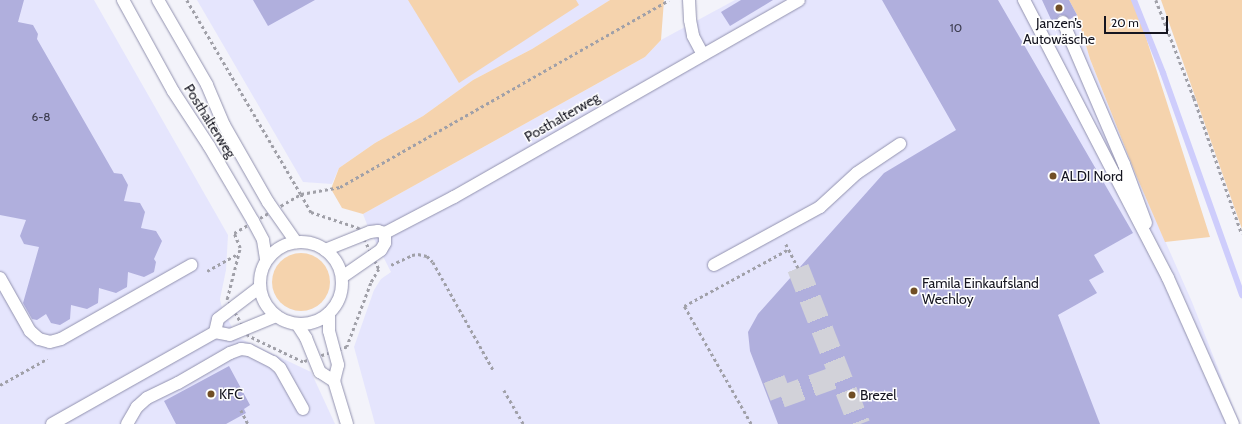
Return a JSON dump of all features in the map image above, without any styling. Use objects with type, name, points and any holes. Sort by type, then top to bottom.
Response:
[{"type":"lane","name":"Posthalterweg","points":[[123,0],[173,91],[209,146],[263,240],[266,260],[261,270],[260,287],[264,303],[276,316],[282,320],[297,324],[306,324],[319,321],[329,313]]},
{"type":"lane","name":"Posthalterweg","points":[[158,0],[207,85],[224,125],[273,210],[296,242]]},
{"type":"lane","points":[[689,0],[690,20],[693,36],[703,55]]},
{"type":"lane","name":"Posthalterweg","points":[[325,250],[373,231],[385,233],[454,196],[799,0]]},
{"type":"lane","points":[[1024,0],[1168,278]]},
{"type":"lane","points":[[1063,22],[1124,164],[1168,278],[1233,424]]},
{"type":"lane","points":[[714,264],[820,207],[857,173],[900,144]]},
{"type":"lane","points":[[342,277],[381,250],[385,243],[385,233]]},
{"type":"lane","points":[[266,260],[275,251],[285,245],[296,242],[309,243],[325,250],[336,262],[342,277],[341,290],[337,302],[329,313],[329,330],[338,365],[334,381],[347,424]]},
{"type":"lane","points":[[0,278],[30,332],[39,339],[50,342],[61,339],[191,265]]},
{"type":"lane","points":[[214,332],[218,318],[260,287]]},
{"type":"lane","points":[[52,424],[214,332],[230,334],[276,316]]},
{"type":"lane","points":[[297,324],[306,338],[320,372],[334,381]]},
{"type":"lane","points":[[127,424],[137,407],[147,398],[178,383],[230,353],[241,349],[250,350],[280,368],[304,410]]},
{"type":"path","points":[[187,0],[311,212],[359,228],[379,269]]},
{"type":"path","points":[[384,268],[379,269],[371,283],[347,347],[303,362],[248,336],[227,299],[240,248],[234,232],[301,194],[340,187],[669,0]]},
{"type":"path","points":[[1156,0],[1194,98],[1242,234]]},
{"type":"path","points":[[752,424],[684,306],[789,249],[798,268]]},
{"type":"path","points":[[388,266],[412,255],[418,254],[427,256],[433,262],[494,371]]},
{"type":"path","points":[[504,390],[524,424]]},
{"type":"path","points":[[240,410],[248,424]]},
{"type":"shaded area","points":[[0,0],[94,0],[228,235],[226,270],[220,299],[222,308],[235,333],[239,338],[311,372],[335,424],[0,424]]},
{"type":"shaded area","points":[[197,0],[610,0],[532,49],[473,80],[423,116],[375,143],[339,168],[332,184],[303,182]]},
{"type":"shaded area","points":[[408,0],[576,0],[579,5],[459,83]]},
{"type":"shaded area","points":[[610,0],[664,0],[661,40],[645,57],[363,214],[342,208],[331,189],[339,168],[375,143],[423,116],[473,80],[532,49]]},
{"type":"shaded area","points":[[735,0],[1069,0],[1077,15],[1090,59],[1136,175],[1192,302],[1240,424],[375,424],[354,347],[374,290],[381,279],[391,272],[363,214],[645,57],[661,40]]},
{"type":"shaded area","points":[[1069,0],[1134,0],[1210,237],[1165,242],[1136,175],[1090,59],[1077,15]]},
{"type":"shaded area","points":[[1161,0],[1242,0],[1242,229]]},
{"type":"shaded area","points":[[301,253],[312,255],[322,261],[328,271],[330,282],[328,293],[322,303],[312,309],[301,311],[290,309],[280,303],[274,293],[272,282],[274,271],[280,261],[290,255]]},
{"type":"building","points":[[0,0],[24,0],[18,22],[33,25],[38,34],[37,39],[114,173],[122,174],[128,185],[124,201],[140,203],[145,212],[141,228],[156,231],[162,241],[154,259],[156,262],[154,272],[144,277],[128,272],[127,287],[116,293],[99,288],[98,303],[87,309],[71,305],[70,319],[60,325],[51,323],[46,314],[37,320],[32,319],[23,303],[39,247],[24,244],[20,236],[26,220],[0,215]]},
{"type":"building","points":[[253,0],[315,0],[268,26]]},
{"type":"building","points":[[741,0],[773,0],[730,26],[721,12]]},
{"type":"building","name":"Famila Einkaufsland Wechloy","points":[[882,0],[998,0],[1133,233],[1094,255],[1104,272],[1089,280],[1097,293],[1058,315],[1100,424],[778,424],[750,351],[748,332],[758,314],[884,173],[956,130]]},
{"type":"building","name":"Janzen’s Autowäsche","points":[[1042,0],[1069,0],[1077,15],[1070,19],[1064,15],[1060,15],[1057,18],[1056,25],[1054,26]]},
{"type":"building","name":"KFC","points":[[229,366],[250,405],[244,409],[246,413],[226,424],[176,424],[164,401]]},
{"type":"waterway","points":[[1134,0],[1163,73],[1242,295]]},
{"type":"tunnel","points":[[798,268],[859,424]]},
{"type":"tunnel","points":[[774,379],[781,397],[839,376]]},
{"type":"place","name":"Janzen’s Autowäsche","points":[[1059,8]]},
{"type":"place","name":"ALDI Nord","points":[[1053,176]]},
{"type":"place","name":"Famila Einkaufsland Wechloy","points":[[914,291]]},
{"type":"place","name":"KFC","points":[[211,394]]},
{"type":"place","name":"Brezel","points":[[852,395]]}]
